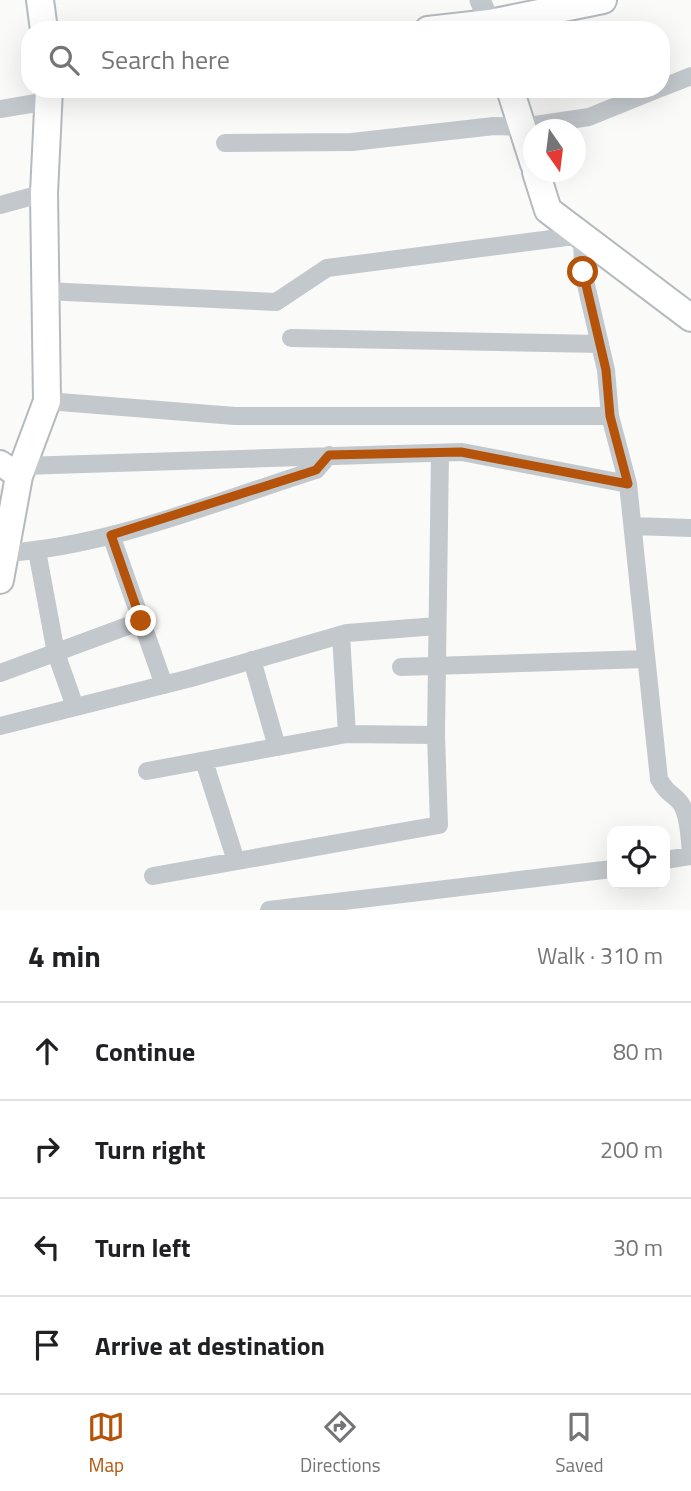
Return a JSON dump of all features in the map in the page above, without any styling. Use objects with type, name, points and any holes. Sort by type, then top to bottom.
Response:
[{"type":"main road","points":[[40,0],[43,21]]},
{"type":"main road","points":[[487,18],[603,0]]},
{"type":"main road","points":[[0,580],[5,553],[5,520],[14,469],[47,401],[44,193],[49,98]]},
{"type":"main road","points":[[513,98],[523,130]]},
{"type":"main road","points":[[539,182],[548,210],[691,318]]},
{"type":"street","points":[[670,85],[691,76]]},
{"type":"street","points":[[0,109],[38,98]]},
{"type":"street","points":[[225,143],[352,142],[495,126],[522,127],[589,117],[636,98]]},
{"type":"street","points":[[0,205],[44,193]]},
{"type":"street","points":[[45,290],[276,302],[327,268],[582,235],[583,272],[600,344],[610,416],[628,484],[659,779],[667,794],[678,800],[684,810],[691,853],[670,859]]},
{"type":"street","points":[[291,338],[600,344]]},
{"type":"street","points":[[47,401],[235,416],[610,416]]},
{"type":"street","points":[[14,469],[461,452],[628,484]]},
{"type":"street","points":[[153,876],[439,825],[436,735],[440,453]]},
{"type":"street","points":[[5,553],[37,551],[111,535],[316,470],[329,455]]},
{"type":"street","points":[[633,526],[691,527]]},
{"type":"street","points":[[111,535],[164,685]]},
{"type":"street","points":[[37,551],[55,653],[75,707]]},
{"type":"street","points":[[0,673],[141,621]]},
{"type":"street","points":[[0,726],[164,685],[341,635],[437,626]]},
{"type":"street","points":[[341,635],[347,734]]},
{"type":"street","points":[[401,667],[645,659]]},
{"type":"street","points":[[252,660],[278,747]]},
{"type":"street","points":[[147,771],[347,734],[436,735]]},
{"type":"street","points":[[204,761],[236,861]]},
{"type":"street","points":[[269,910],[607,870]]},
{"type":"route","points":[[141,621],[111,535],[316,470],[329,455],[461,452],[628,484],[610,416],[606,370],[583,272]]}]
